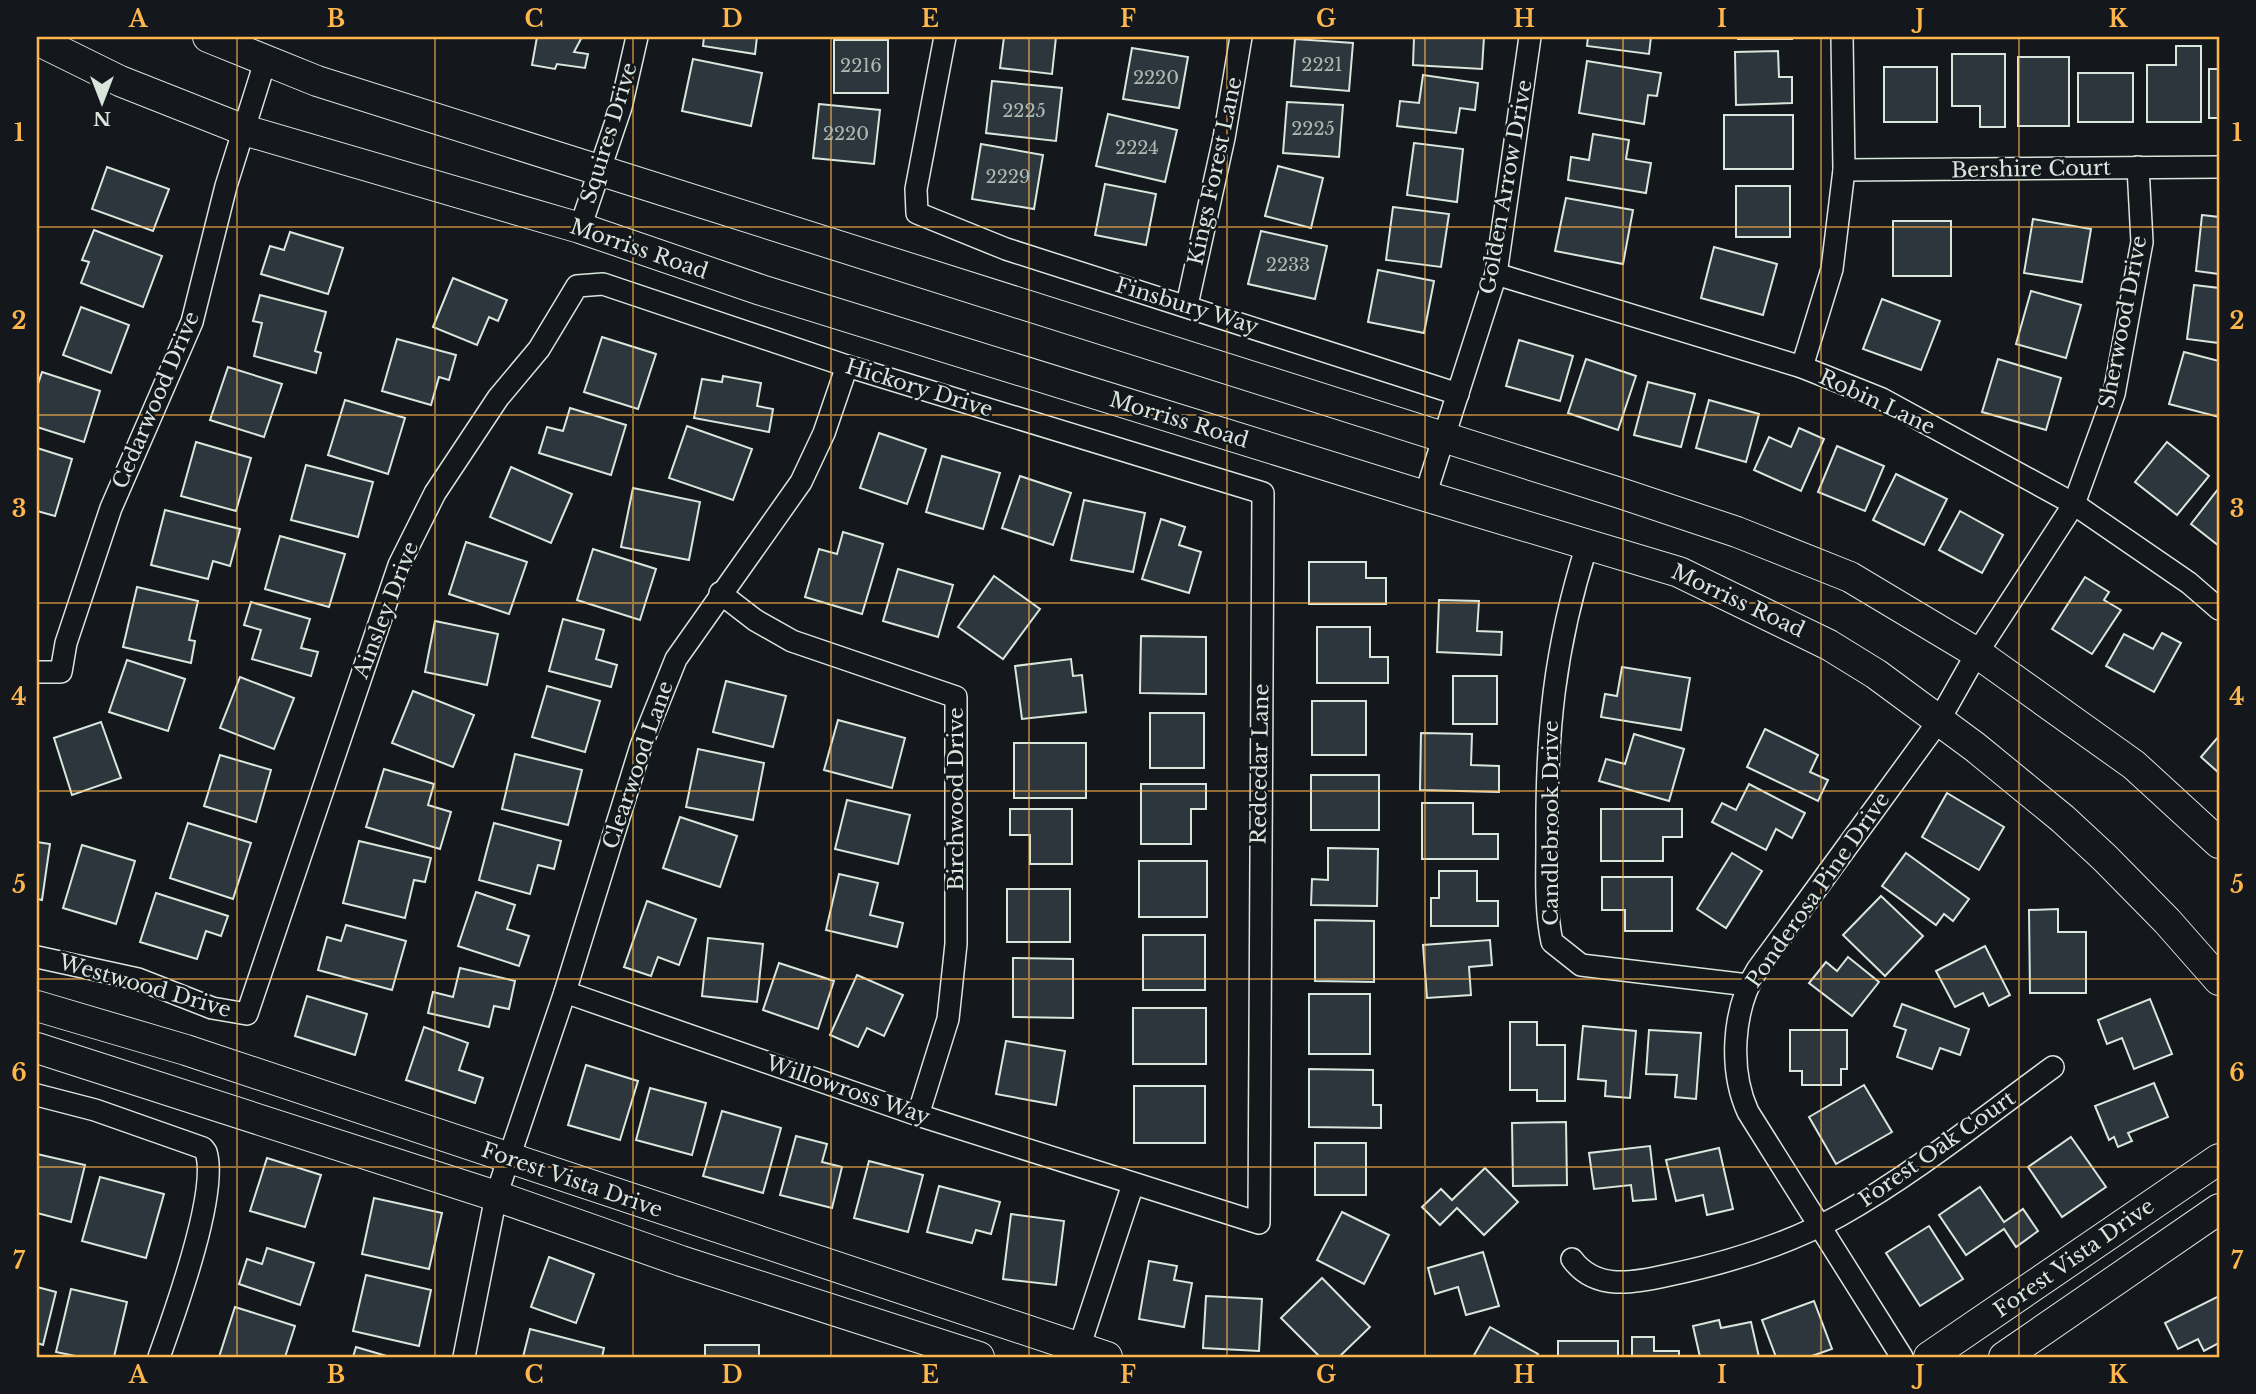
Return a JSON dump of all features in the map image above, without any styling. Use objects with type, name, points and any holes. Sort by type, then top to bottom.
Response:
[{"type":"main road","points":[[208,37],[327,85],[1737,532],[1850,577],[1977,653],[2134,765],[2219,843]]},
{"type":"main road","name":"Morriss Road","points":[[37,40],[120,81],[244,130],[580,228],[761,290],[1679,572],[1771,614],[1829,645],[1876,674],[1975,747],[2063,819],[2167,921],[2219,979]]},
{"type":"main road","name":"Forest Vista Drive","points":[[37,1006],[186,1050],[1077,1353],[1107,1357]]},
{"type":"main road","name":"Forest Vista Drive","points":[[37,1048],[496,1196],[681,1261],[979,1357]]},
{"type":"main road","name":"Forest Vista Drive","points":[[1929,1357],[2219,1159]]},
{"type":"main road","name":"Forest Vista Drive","points":[[2004,1357],[2219,1209]]},
{"type":"street","name":"Squires Drive","points":[[580,228],[621,107],[637,37]]},
{"type":"street","name":"Finsbury Way","points":[[944,37],[916,189],[917,213],[1006,249],[1458,394]]},
{"type":"street","name":"Kings Forest Lane","points":[[1187,305],[1224,138],[1241,37]]},
{"type":"street","name":"Golden Arrow Drive","points":[[1425,496],[1496,274],[1530,37]]},
{"type":"street","points":[[1802,367],[1832,269],[1844,170],[1842,37]]},
{"type":"street","name":"Cedarwood Drive","points":[[37,672],[61,673],[66,643],[111,508],[192,323],[226,186],[265,62]]},
{"type":"street","name":"Sherwood Drive","points":[[1977,653],[2074,504],[2114,394],[2142,242],[2138,167]]},
{"type":"street","name":"Bershire Court","points":[[1844,170],[2219,167]]},
{"type":"street","name":"Robin Lane","points":[[1496,274],[1802,367],[1882,399],[2074,504],[2189,583],[2219,609]]},
{"type":"street","name":"Hickory Drive","points":[[577,286],[603,284],[847,366],[1262,493]]},
{"type":"street","name":"Ainsley Drive","points":[[301,848],[399,565],[435,493],[498,398],[539,349],[577,286]]},
{"type":"street","name":"Clearwood Lane","points":[[464,1357],[496,1196],[565,992],[641,746],[676,659],[720,593],[801,482],[824,433],[847,366]]},
{"type":"street","name":"Redcedar Lane","points":[[1257,1035],[1262,493]]},
{"type":"street","name":"Candlebrook Drive","points":[[1587,545],[1563,625],[1551,700],[1547,813],[1548,924],[1552,942],[1581,965],[1748,985]]},
{"type":"street","name":"Birchwood Drive","points":[[720,593],[755,620],[792,641],[956,697],[956,943],[948,1019],[918,1115]]},
{"type":"street","name":"Ponderosa Pine Drive","points":[[1902,1357],[1761,1135],[1740,1094],[1736,1070],[1737,1036],[1748,985],[1938,722],[1977,653]]},
{"type":"street","name":"Westwood Drive","points":[[37,957],[138,979],[212,1008],[247,1014],[301,848]]},
{"type":"street","name":"Willowross Way","points":[[565,992],[918,1115],[1259,1223],[1257,1035]]},
{"type":"street","name":"Forest Oak Court","points":[[1572,1259],[1581,1272],[1598,1281],[1651,1279],[1730,1260],[1817,1226],[1839,1215],[1939,1150],[2053,1068]]},
{"type":"street","points":[[37,1095],[95,1110],[203,1148],[209,1159],[195,1243],[159,1357]]},
{"type":"street","points":[[1077,1353],[1133,1184]]},
{"type":"building","points":[[537,37],[582,37],[574,52],[588,54],[585,68],[557,64],[555,69],[532,65]]},
{"type":"building","points":[[704,37],[757,37],[755,54],[703,46]]},
{"type":"building","points":[[1004,37],[1056,37],[1052,74],[1000,68]]},
{"type":"building","points":[[1414,37],[1484,37],[1482,69],[1413,65]]},
{"type":"building","points":[[1588,37],[1651,37],[1649,54],[1587,46]]},
{"type":"building","points":[[1792,37],[1792,39],[1738,39]]},
{"type":"building","points":[[1295,39],[1353,43],[1349,91],[1291,86]]},
{"type":"building","points":[[834,40],[888,40],[888,93],[834,93]]},
{"type":"building","points":[[2176,46],[2201,46],[2201,122],[2147,122],[2147,65],[2176,65]]},
{"type":"building","points":[[1132,48],[1188,57],[1179,108],[1123,99]]},
{"type":"building","points":[[1778,51],[1779,77],[1792,77],[1792,103],[1736,105],[1735,52]]},
{"type":"building","points":[[1952,54],[2005,54],[2005,127],[1980,127],[1980,106],[1952,106]]},
{"type":"building","points":[[2018,57],[2069,57],[2069,126],[2018,126]]},
{"type":"building","points":[[693,59],[762,73],[751,126],[682,111]]},
{"type":"building","points":[[1587,61],[1661,73],[1657,96],[1648,95],[1644,124],[1579,113]]},
{"type":"building","points":[[1884,67],[1937,67],[1937,122],[1884,122]]},
{"type":"building","points":[[2209,69],[2219,69],[2219,118],[2209,118]]},
{"type":"building","points":[[2078,73],[2133,73],[2133,122],[2078,122]]},
{"type":"building","points":[[1423,75],[1478,83],[1475,110],[1460,108],[1456,133],[1397,126],[1400,101],[1419,103]]},
{"type":"building","points":[[992,81],[1062,88],[1056,141],[986,133]]},
{"type":"building","points":[[1287,102],[1343,105],[1339,157],[1283,153]]},
{"type":"building","points":[[819,104],[880,110],[874,164],[813,158]]},
{"type":"building","points":[[1108,114],[1177,130],[1165,182],[1096,166]]},
{"type":"building","points":[[1724,115],[1793,115],[1793,169],[1724,169]]},
{"type":"building","points":[[1593,134],[1629,140],[1626,159],[1651,163],[1646,193],[1568,180],[1571,157],[1589,160]]},
{"type":"building","points":[[1414,143],[1463,149],[1457,202],[1407,195]]},
{"type":"building","points":[[981,144],[1043,155],[1034,209],[972,199]]},
{"type":"building","points":[[1278,166],[1323,178],[1311,228],[1265,216]]},
{"type":"building","points":[[107,167],[169,189],[153,231],[92,209]]},
{"type":"building","points":[[1105,184],[1156,194],[1146,245],[1095,235]]},
{"type":"building","points":[[1736,186],[1790,186],[1790,237],[1736,237]]},
{"type":"building","points":[[1566,198],[1633,210],[1623,264],[1555,251]]},
{"type":"building","points":[[1393,207],[1449,214],[1441,267],[1386,260]]},
{"type":"building","points":[[2202,215],[2219,217],[2219,274],[2196,271]]},
{"type":"building","points":[[2033,219],[2091,229],[2082,282],[2024,273]]},
{"type":"building","points":[[1893,221],[1951,221],[1951,276],[1893,276]]},
{"type":"building","points":[[94,230],[162,256],[143,307],[81,283],[89,262],[82,260]]},
{"type":"building","points":[[1261,231],[1327,246],[1315,299],[1248,284]]},
{"type":"building","points":[[290,232],[343,248],[328,294],[261,274],[270,246],[284,250]]},
{"type":"building","points":[[1714,247],[1777,264],[1763,315],[1701,298]]},
{"type":"building","points":[[1378,270],[1434,281],[1424,333],[1368,322]]},
{"type":"building","points":[[453,278],[507,300],[498,321],[489,317],[477,345],[433,327]]},
{"type":"building","points":[[2194,285],[2219,288],[2219,343],[2187,339]]},
{"type":"building","points":[[2031,291],[2081,305],[2066,358],[2016,344]]},
{"type":"building","points":[[260,295],[326,312],[315,351],[321,353],[316,373],[254,356],[262,323],[253,321]]},
{"type":"building","points":[[1882,299],[1940,321],[1921,370],[1863,349]]},
{"type":"building","points":[[81,307],[129,325],[111,373],[63,355]]},
{"type":"building","points":[[602,337],[656,354],[638,409],[584,392]]},
{"type":"building","points":[[397,339],[456,355],[449,380],[439,377],[431,405],[382,391]]},
{"type":"building","points":[[1519,340],[1573,356],[1560,401],[1506,386]]},
{"type":"building","points":[[2184,352],[2219,361],[2219,417],[2169,404]]},
{"type":"building","points":[[1586,359],[1636,376],[1618,430],[1568,413]]},
{"type":"building","points":[[1998,359],[2061,378],[2046,430],[1982,412]]},
{"type":"building","points":[[228,367],[282,384],[264,437],[210,420]]},
{"type":"building","points":[[42,372],[100,391],[84,442],[37,427],[37,387]]},
{"type":"building","points":[[723,376],[761,383],[757,406],[773,409],[769,432],[694,418],[702,379],[722,382]]},
{"type":"building","points":[[1648,382],[1695,394],[1681,447],[1634,435]]},
{"type":"building","points":[[345,400],[405,418],[388,474],[328,455]]},
{"type":"building","points":[[1709,400],[1759,414],[1746,462],[1696,448]]},
{"type":"building","points":[[570,408],[626,425],[611,475],[539,453],[547,427],[563,431]]},
{"type":"building","points":[[687,426],[752,449],[733,500],[669,478]]},
{"type":"building","points":[[1799,428],[1824,439],[1801,491],[1754,470],[1769,437],[1791,447]]},
{"type":"building","points":[[879,433],[926,449],[907,504],[860,488]]},
{"type":"building","points":[[196,442],[251,458],[236,511],[181,496]]},
{"type":"building","points":[[2167,442],[2209,476],[2177,515],[2135,482]]},
{"type":"building","points":[[1837,446],[1884,466],[1865,511],[1818,492]]},
{"type":"building","points":[[37,448],[72,459],[55,516],[37,511]]},
{"type":"building","points":[[942,456],[1000,473],[983,529],[926,512]]},
{"type":"building","points":[[306,465],[373,482],[358,537],[291,520]]},
{"type":"building","points":[[511,467],[572,494],[551,543],[490,517]]},
{"type":"building","points":[[1896,474],[1947,499],[1924,545],[1873,520]]},
{"type":"building","points":[[1020,476],[1071,493],[1053,545],[1002,528]]},
{"type":"building","points":[[633,488],[700,502],[689,560],[621,547]]},
{"type":"building","points":[[2219,488],[2219,546],[2191,524]]},
{"type":"building","points":[[1084,500],[1145,513],[1133,572],[1071,560]]},
{"type":"building","points":[[165,510],[240,529],[230,566],[213,561],[208,579],[151,565]]},
{"type":"building","points":[[1960,511],[2003,535],[1982,573],[1939,550]]},
{"type":"building","points":[[1161,519],[1185,527],[1179,545],[1201,552],[1189,593],[1142,579]]},
{"type":"building","points":[[843,532],[883,544],[862,614],[805,597],[819,549],[837,554]]},
{"type":"building","points":[[280,536],[345,554],[329,607],[265,589]]},
{"type":"building","points":[[466,542],[527,562],[509,614],[449,594]]},
{"type":"building","points":[[593,549],[656,569],[640,620],[577,600]]},
{"type":"building","points":[[1309,562],[1366,562],[1366,578],[1386,578],[1386,604],[1309,604]]},
{"type":"building","points":[[898,569],[953,585],[938,637],[883,621]]},
{"type":"building","points":[[994,576],[1040,609],[1003,659],[958,627]]},
{"type":"building","points":[[2085,577],[2109,592],[2104,600],[2121,610],[2092,654],[2052,629]]},
{"type":"building","points":[[137,587],[198,601],[189,640],[195,641],[191,663],[123,647]]},
{"type":"building","points":[[1439,600],[1479,601],[1477,631],[1502,632],[1501,655],[1437,652]]},
{"type":"building","points":[[251,602],[310,619],[301,648],[318,652],[311,676],[252,659],[261,630],[244,625]]},
{"type":"building","points":[[563,619],[604,630],[596,659],[617,665],[611,687],[549,671]]},
{"type":"building","points":[[435,621],[498,634],[487,685],[425,672]]},
{"type":"building","points":[[1317,627],[1370,627],[1370,657],[1388,657],[1388,683],[1317,683]]},
{"type":"building","points":[[2162,633],[2181,643],[2154,692],[2106,666],[2124,634],[2153,649]]},
{"type":"building","points":[[1141,636],[1206,637],[1206,694],[1140,693]]},
{"type":"building","points":[[1071,659],[1073,676],[1082,675],[1086,712],[1022,719],[1015,666]]},
{"type":"building","points":[[127,660],[185,679],[168,731],[109,712]]},
{"type":"building","points":[[1622,667],[1690,678],[1681,730],[1601,717],[1605,694],[1617,696]]},
{"type":"building","points":[[1453,676],[1497,676],[1497,724],[1453,724]]},
{"type":"building","points":[[240,677],[294,698],[274,749],[220,728]]},
{"type":"building","points":[[726,681],[786,696],[773,747],[713,732]]},
{"type":"building","points":[[547,686],[600,701],[585,752],[532,737]]},
{"type":"building","points":[[413,691],[474,715],[453,767],[392,743]]},
{"type":"building","points":[[1312,701],[1366,701],[1366,755],[1312,755]]},
{"type":"building","points":[[1150,713],[1204,713],[1204,768],[1150,768]]},
{"type":"building","points":[[838,720],[905,738],[892,788],[824,770]]},
{"type":"building","points":[[101,722],[121,778],[72,795],[54,738]]},
{"type":"building","points":[[1765,729],[1818,755],[1810,772],[1828,780],[1818,801],[1747,767]]},
{"type":"building","points":[[1421,733],[1472,734],[1471,765],[1499,766],[1499,792],[1420,790]]},
{"type":"building","points":[[1634,734],[1684,749],[1669,801],[1599,781],[1606,759],[1625,764]]},
{"type":"building","points":[[2219,736],[2219,773],[2201,757]]},
{"type":"building","points":[[1014,743],[1086,743],[1086,798],[1014,798]]},
{"type":"building","points":[[698,749],[764,763],[753,820],[686,807]]},
{"type":"building","points":[[515,754],[582,770],[568,825],[502,809]]},
{"type":"building","points":[[220,755],[271,770],[256,822],[204,806]]},
{"type":"building","points":[[384,769],[434,784],[428,805],[451,812],[440,849],[366,827]]},
{"type":"building","points":[[1311,775],[1379,775],[1379,830],[1311,830]]},
{"type":"building","points":[[1141,784],[1206,784],[1206,809],[1191,809],[1191,844],[1141,844]]},
{"type":"building","points":[[1749,784],[1805,813],[1792,838],[1776,829],[1766,850],[1712,822],[1722,803],[1736,810]]},
{"type":"building","points":[[1947,793],[2004,827],[1979,870],[1922,837]]},
{"type":"building","points":[[847,800],[910,815],[898,864],[835,849]]},
{"type":"building","points":[[1422,803],[1473,803],[1473,834],[1498,834],[1498,859],[1422,859]]},
{"type":"building","points":[[1010,809],[1072,809],[1072,864],[1030,864],[1030,835],[1010,835]]},
{"type":"building","points":[[1601,809],[1682,809],[1682,837],[1663,837],[1663,861],[1601,861]]},
{"type":"building","points":[[680,817],[737,836],[720,887],[663,868]]},
{"type":"building","points":[[188,823],[251,843],[233,899],[170,878]]},
{"type":"building","points":[[494,823],[561,841],[554,869],[538,865],[530,894],[479,880]]},
{"type":"building","points":[[359,841],[431,858],[425,882],[414,880],[405,918],[343,903]]},
{"type":"building","points":[[37,842],[50,844],[42,900],[37,899]]},
{"type":"building","points":[[82,845],[135,861],[116,924],[63,908]]},
{"type":"building","points":[[1328,848],[1378,849],[1377,906],[1311,905],[1312,879],[1328,880]]},
{"type":"building","points":[[1732,853],[1762,871],[1726,928],[1697,909]]},
{"type":"building","points":[[1906,853],[1969,899],[1953,921],[1944,914],[1936,925],[1882,886]]},
{"type":"building","points":[[1139,861],[1207,861],[1207,917],[1139,917]]},
{"type":"building","points":[[1439,871],[1477,871],[1477,901],[1498,901],[1498,926],[1431,926],[1431,898],[1439,898]]},
{"type":"building","points":[[839,874],[878,883],[870,915],[903,923],[897,947],[826,930]]},
{"type":"building","points":[[1602,877],[1672,877],[1672,931],[1625,931],[1625,910],[1602,910]]},
{"type":"building","points":[[1007,889],[1070,889],[1070,942],[1007,942]]},
{"type":"building","points":[[476,892],[515,905],[507,929],[529,936],[519,966],[458,946]]},
{"type":"building","points":[[156,893],[228,916],[221,936],[206,931],[197,959],[140,942]]},
{"type":"building","points":[[1881,896],[1923,936],[1885,976],[1843,935]]},
{"type":"building","points":[[647,901],[696,919],[679,965],[658,957],[651,976],[624,967]]},
{"type":"building","points":[[2058,909],[2058,932],[2086,932],[2086,993],[2030,993],[2029,910]]},
{"type":"building","points":[[1315,920],[1374,921],[1374,982],[1315,981]]},
{"type":"building","points":[[346,925],[406,941],[392,990],[318,970],[327,937],[341,941]]},
{"type":"building","points":[[1143,935],[1205,935],[1205,990],[1143,990]]},
{"type":"building","points":[[708,938],[763,944],[757,1002],[702,996]]},
{"type":"building","points":[[1490,940],[1492,965],[1469,967],[1471,995],[1427,998],[1423,945]]},
{"type":"building","points":[[1985,946],[2010,995],[1989,1006],[1983,993],[1955,1007],[1936,971]]},
{"type":"building","points":[[1848,957],[1879,982],[1852,1016],[1809,983],[1826,962],[1837,971]]},
{"type":"building","points":[[1013,958],[1073,959],[1073,1018],[1013,1017]]},
{"type":"building","points":[[779,963],[834,981],[818,1029],[763,1010]]},
{"type":"building","points":[[460,968],[515,981],[509,1009],[494,1006],[489,1027],[428,1013],[433,992],[453,997]]},
{"type":"building","points":[[857,975],[903,995],[884,1036],[867,1028],[858,1047],[830,1035]]},
{"type":"building","points":[[1309,994],[1370,994],[1370,1054],[1309,1054]]},
{"type":"building","points":[[307,996],[367,1014],[355,1055],[295,1036]]},
{"type":"building","points":[[2150,999],[2172,1054],[2134,1069],[2122,1038],[2107,1044],[2098,1020]]},
{"type":"building","points":[[1902,1004],[1969,1029],[1960,1055],[1940,1048],[1932,1069],[1897,1057],[1906,1030],[1894,1026]]},
{"type":"building","points":[[1133,1008],[1206,1008],[1206,1064],[1133,1064]]},
{"type":"building","points":[[1510,1022],[1537,1022],[1537,1045],[1565,1045],[1565,1101],[1537,1101],[1537,1090],[1510,1090]]},
{"type":"building","points":[[1583,1026],[1636,1031],[1630,1098],[1605,1096],[1606,1081],[1578,1079]]},
{"type":"building","points":[[424,1027],[468,1043],[459,1070],[483,1078],[475,1103],[406,1080]]},
{"type":"building","points":[[1649,1030],[1701,1033],[1696,1099],[1675,1097],[1677,1075],[1646,1074]]},
{"type":"building","points":[[1790,1030],[1847,1030],[1847,1069],[1841,1069],[1841,1085],[1802,1085],[1802,1071],[1790,1071]]},
{"type":"building","points":[[1006,1041],[1065,1051],[1056,1105],[996,1094]]},
{"type":"building","points":[[586,1065],[638,1081],[620,1140],[568,1125]]},
{"type":"building","points":[[1309,1069],[1373,1070],[1373,1105],[1381,1105],[1381,1128],[1309,1127]]},
{"type":"building","points":[[2154,1083],[2168,1117],[2128,1133],[2132,1141],[2118,1147],[2114,1137],[2109,1140],[2095,1106]]},
{"type":"building","points":[[1864,1085],[1892,1132],[1836,1164],[1809,1117]]},
{"type":"building","points":[[1134,1086],[1205,1086],[1205,1143],[1134,1143]]},
{"type":"building","points":[[650,1088],[706,1103],[692,1155],[636,1140]]},
{"type":"building","points":[[722,1111],[781,1128],[763,1193],[703,1176]]},
{"type":"building","points":[[1566,1122],[1567,1185],[1513,1186],[1512,1123]]},
{"type":"building","points":[[796,1136],[827,1144],[822,1162],[842,1167],[832,1208],[780,1195]]},
{"type":"building","points":[[2071,1137],[2106,1187],[2062,1217],[2028,1167]]},
{"type":"building","points":[[1315,1143],[1366,1143],[1366,1195],[1315,1195]]},
{"type":"building","points":[[1650,1146],[1656,1199],[1633,1201],[1631,1185],[1594,1189],[1589,1153]]},
{"type":"building","points":[[1719,1148],[1733,1209],[1707,1215],[1703,1195],[1676,1201],[1666,1160]]},
{"type":"building","points":[[37,1154],[85,1165],[71,1222],[37,1213]]},
{"type":"building","points":[[267,1158],[321,1175],[305,1227],[250,1211]]},
{"type":"building","points":[[869,1161],[923,1175],[908,1232],[854,1218]]},
{"type":"building","points":[[1485,1168],[1518,1202],[1484,1235],[1457,1208],[1440,1225],[1422,1207],[1441,1189],[1452,1200]]},
{"type":"building","points":[[100,1177],[164,1194],[146,1258],[82,1241]]},
{"type":"building","points":[[939,1186],[1000,1202],[991,1234],[976,1230],[972,1243],[927,1232]]},
{"type":"building","points":[[1980,1187],[2004,1222],[2023,1209],[2038,1231],[2016,1247],[2004,1229],[1966,1255],[1939,1215]]},
{"type":"building","points":[[374,1198],[442,1213],[429,1269],[362,1254]]},
{"type":"building","points":[[1342,1212],[1389,1235],[1364,1284],[1317,1260]]},
{"type":"building","points":[[1011,1214],[1064,1221],[1056,1285],[1003,1279]]},
{"type":"building","points":[[1929,1226],[1963,1279],[1920,1306],[1886,1253]]},
{"type":"building","points":[[267,1248],[314,1263],[300,1305],[239,1284],[247,1259],[262,1264]]},
{"type":"building","points":[[1483,1252],[1499,1306],[1466,1315],[1458,1287],[1435,1294],[1428,1268]]},
{"type":"building","points":[[549,1257],[594,1274],[576,1323],[531,1307]]},
{"type":"building","points":[[1149,1261],[1177,1266],[1174,1280],[1192,1283],[1184,1327],[1139,1319]]},
{"type":"building","points":[[366,1275],[431,1290],[419,1346],[353,1331]]},
{"type":"building","points":[[1322,1278],[1370,1327],[1339,1357],[1320,1357],[1281,1318]]},
{"type":"building","points":[[37,1287],[56,1292],[43,1345],[37,1343]]},
{"type":"building","points":[[71,1289],[127,1302],[114,1357],[80,1357],[56,1352]]},
{"type":"building","points":[[1206,1296],[1262,1299],[1259,1351],[1203,1348]]},
{"type":"building","points":[[2219,1296],[2219,1343],[2204,1351],[2198,1339],[2178,1349],[2165,1323]]},
{"type":"building","points":[[1814,1301],[1832,1349],[1809,1357],[1776,1357],[1762,1320]]},
{"type":"building","points":[[235,1307],[295,1326],[285,1357],[219,1357]]},
{"type":"building","points":[[1719,1320],[1721,1328],[1751,1322],[1759,1357],[1700,1357],[1693,1326]]},
{"type":"building","points":[[1490,1327],[1538,1354],[1536,1357],[1473,1357]]},
{"type":"building","points":[[530,1329],[604,1348],[602,1357],[523,1357]]},
{"type":"building","points":[[1632,1337],[1654,1337],[1654,1351],[1679,1351],[1679,1357],[1632,1357]]},
{"type":"building","points":[[1558,1341],[1618,1341],[1618,1357],[1558,1357]]},
{"type":"building","points":[[705,1345],[759,1345],[759,1357],[705,1357]]},
{"type":"building","points":[[356,1347],[390,1357],[353,1357]]}]
